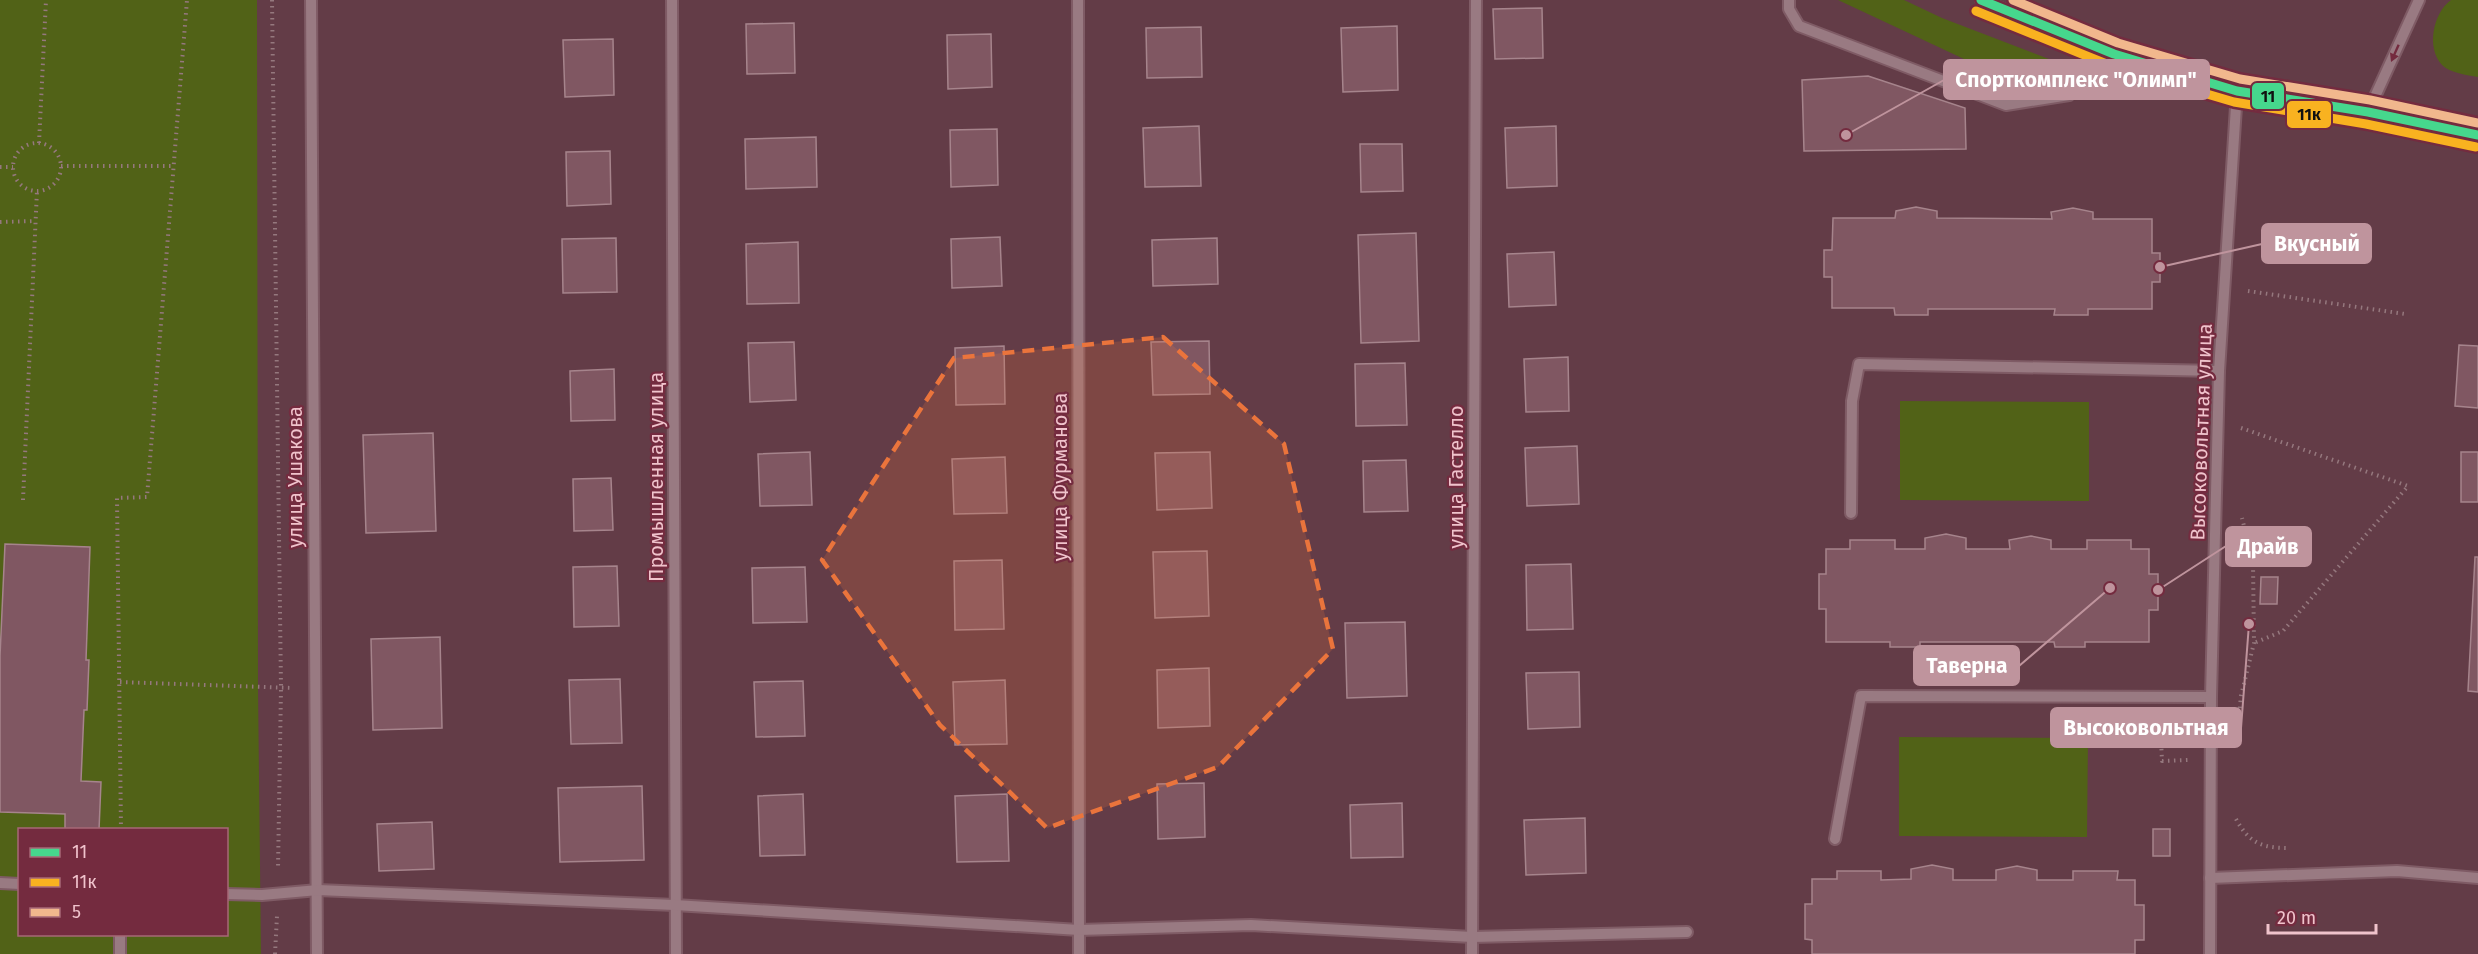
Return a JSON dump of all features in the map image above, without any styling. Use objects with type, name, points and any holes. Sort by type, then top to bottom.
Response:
[{"type":"street","name":"улица Ушакова","points":[[311,0],[317,954]]},
{"type":"street","name":"Промышленная улица","points":[[672,0],[676,954]]},
{"type":"street","name":"улица Фурманова","points":[[1078,0],[1079,954]]},
{"type":"street","name":"улица Гастелло","points":[[1472,954],[1476,0]]},
{"type":"street","points":[[1789,0],[1789,9],[1799,26],[2006,105],[2069,95],[2114,54]]},
{"type":"street","points":[[1981,0],[2114,54],[2238,91],[2368,112],[2478,135]]},
{"type":"street","points":[[2368,112],[2419,0]]},
{"type":"street","name":"Высоковольтная улица","points":[[2210,954],[2211,697],[2219,371],[2238,91]]},
{"type":"street","points":[[1851,513],[1852,401],[1859,364],[2219,371]]},
{"type":"street","points":[[1835,839],[1861,696],[2211,697]]},
{"type":"street","points":[[2210,878],[2397,871],[2478,878]]},
{"type":"street","points":[[0,883],[18,884]]},
{"type":"street","points":[[228,894],[262,895],[318,890],[675,905],[1079,930],[1251,925],[1472,937],[1687,932]]},
{"type":"street","points":[[120,936],[120,954]]},
{"type":"path","points":[[39,143],[46,0]]},
{"type":"path","points":[[120,828],[117,498],[147,497],[187,0]]},
{"type":"path","points":[[272,0],[281,688],[275,954]]},
{"type":"path","points":[[39,143],[54,149],[61,166],[60,176],[55,183],[46,189],[37,190],[28,189],[20,184],[13,167],[20,150],[28,145],[39,143]]},
{"type":"path","points":[[61,166],[174,166]]},
{"type":"path","points":[[0,167],[13,167]]},
{"type":"path","points":[[23,500],[37,190]]},
{"type":"path","points":[[0,222],[36,221]]},
{"type":"path","points":[[2246,302],[2246,291],[2405,314]]},
{"type":"path","points":[[2237,433],[2238,426],[2408,486],[2283,630],[2254,643]]},
{"type":"path","points":[[2237,727],[2241,696],[2254,643],[2253,562],[2241,507]]},
{"type":"path","points":[[120,682],[315,689]]},
{"type":"path","points":[[2159,697],[2162,761],[2211,759]]},
{"type":"path","points":[[2235,818],[2244,834],[2268,848],[2292,848]]},
{"type":"highlighted area","points":[[1163,337],[1284,444],[1333,649],[1218,767],[1047,828],[940,725],[822,560],[954,358]]},
{"type":"green space","points":[[0,0],[257,0],[258,687],[261,954],[0,954]]},
{"type":"green space","points":[[1838,0],[1904,0],[1942,18],[2054,61],[2054,78],[2026,88]]},
{"type":"green space","points":[[2451,0],[2478,0],[2478,77],[2449,70],[2442,65],[2434,50],[2436,22]]},
{"type":"green space","points":[[1900,401],[2089,402],[2089,501],[1900,500]]},
{"type":"green space","points":[[1899,737],[2088,738],[2087,837],[1899,836]]},
{"type":"building","points":[[1542,8],[1543,58],[1495,59],[1493,9]]},
{"type":"building","points":[[794,23],[795,73],[747,74],[746,24]]},
{"type":"building","points":[[1397,26],[1398,90],[1343,92],[1341,28]]},
{"type":"building","points":[[1201,27],[1202,77],[1147,78],[1146,28]]},
{"type":"building","points":[[991,34],[992,87],[948,89],[947,35]]},
{"type":"building","points":[[613,39],[614,95],[565,97],[563,40]]},
{"type":"building","points":[[1868,76],[1965,108],[1966,149],[1804,151],[1802,80]]},
{"type":"building","points":[[1199,126],[1201,186],[1145,187],[1143,128]]},
{"type":"building","points":[[1556,126],[1557,186],[1507,188],[1505,128]]},
{"type":"building","points":[[997,129],[998,185],[951,187],[950,130]]},
{"type":"building","points":[[816,137],[817,187],[746,189],[745,139]]},
{"type":"building","points":[[1360,144],[1402,144],[1403,191],[1361,192]]},
{"type":"building","points":[[610,151],[611,204],[567,206],[566,152]]},
{"type":"building","points":[[1916,207],[1937,211],[1937,218],[2052,219],[2051,212],[2073,208],[2093,212],[2093,219],[2152,219],[2152,253],[2160,253],[2160,282],[2152,282],[2152,309],[2088,309],[2088,315],[2054,315],[2055,309],[1928,309],[1928,315],[1895,315],[1894,308],[1832,308],[1832,277],[1824,277],[1824,250],[1832,250],[1833,218],[1895,218],[1896,211]]},
{"type":"building","points":[[1416,233],[1419,341],[1361,343],[1358,235]]},
{"type":"building","points":[[1000,237],[1002,286],[952,288],[951,239]]},
{"type":"building","points":[[616,238],[617,292],[563,293],[562,239]]},
{"type":"building","points":[[1217,238],[1218,284],[1153,286],[1152,240]]},
{"type":"building","points":[[798,242],[799,303],[747,304],[746,244]]},
{"type":"building","points":[[1554,252],[1556,305],[1509,307],[1507,254]]},
{"type":"building","points":[[1209,341],[1210,394],[1153,395],[1151,342]]},
{"type":"building","points":[[794,342],[796,400],[750,402],[748,343]]},
{"type":"building","points":[[2459,345],[2478,346],[2478,408],[2455,406]]},
{"type":"building","points":[[1004,346],[1005,404],[956,405],[955,348]]},
{"type":"building","points":[[1568,357],[1569,411],[1526,412],[1524,359]]},
{"type":"building","points":[[1405,363],[1407,425],[1356,426],[1355,364]]},
{"type":"building","points":[[614,369],[615,420],[571,421],[570,371]]},
{"type":"building","points":[[433,433],[436,531],[366,533],[363,435]]},
{"type":"building","points":[[1577,446],[1579,504],[1527,506],[1525,448]]},
{"type":"building","points":[[810,452],[812,505],[760,506],[758,454]]},
{"type":"building","points":[[1210,452],[1212,508],[1157,510],[1155,453]]},
{"type":"building","points":[[2461,452],[2478,452],[2478,502],[2461,502]]},
{"type":"building","points":[[1005,457],[1007,513],[954,514],[952,459]]},
{"type":"building","points":[[1406,460],[1408,511],[1364,512],[1363,461]]},
{"type":"building","points":[[611,478],[613,530],[574,531],[573,479]]},
{"type":"building","points":[[1946,534],[1966,538],[1966,549],[2010,549],[2009,540],[2031,536],[2051,540],[2051,549],[2087,549],[2087,540],[2131,540],[2131,549],[2149,549],[2149,574],[2158,574],[2158,610],[2149,610],[2149,642],[2085,642],[2085,647],[2055,647],[2054,642],[1920,642],[1920,647],[1890,647],[1890,642],[1826,642],[1826,609],[1819,609],[1819,574],[1826,574],[1826,549],[1850,549],[1850,540],[1895,540],[1895,549],[1925,549],[1925,538]]},
{"type":"building","points":[[5,544],[90,547],[86,660],[89,660],[81,781],[101,782],[99,828],[65,828],[65,814],[0,812],[0,656]]},
{"type":"building","points":[[1207,551],[1209,616],[1155,618],[1153,552]]},
{"type":"building","points":[[2475,557],[2478,557],[2478,692],[2468,691]]},
{"type":"building","points":[[1002,560],[1004,629],[955,630],[954,561]]},
{"type":"building","points":[[1571,564],[1573,629],[1527,630],[1526,565]]},
{"type":"building","points":[[617,566],[619,626],[574,627],[573,567]]},
{"type":"building","points":[[805,567],[807,622],[753,623],[752,568]]},
{"type":"building","points":[[2261,577],[2278,577],[2277,604],[2260,604]]},
{"type":"building","points":[[1405,622],[1407,696],[1347,698],[1345,623]]},
{"type":"building","points":[[440,637],[442,728],[373,730],[371,639]]},
{"type":"building","points":[[1209,668],[1210,726],[1158,728],[1157,670]]},
{"type":"building","points":[[1579,672],[1580,727],[1528,729],[1526,673]]},
{"type":"building","points":[[620,679],[622,743],[571,744],[569,680]]},
{"type":"building","points":[[1005,680],[1007,744],[955,745],[953,682]]},
{"type":"building","points":[[803,681],[805,736],[756,737],[754,682]]},
{"type":"building","points":[[1204,783],[1205,837],[1158,839],[1157,784]]},
{"type":"building","points":[[642,786],[644,860],[560,862],[558,788]]},
{"type":"building","points":[[803,794],[805,855],[760,856],[758,796]]},
{"type":"building","points":[[1007,794],[1009,861],[957,862],[955,796]]},
{"type":"building","points":[[1402,803],[1403,857],[1351,858],[1350,805]]},
{"type":"building","points":[[1585,818],[1586,873],[1526,875],[1524,820]]},
{"type":"building","points":[[432,822],[434,869],[379,871],[377,824]]},
{"type":"building","points":[[2153,829],[2170,829],[2170,856],[2153,856]]},
{"type":"building","points":[[1932,865],[1953,869],[1953,880],[1996,880],[1996,870],[2017,866],[2037,870],[2037,880],[2073,880],[2073,871],[2118,871],[2117,880],[2135,880],[2135,905],[2144,905],[2144,940],[2135,940],[2135,954],[1812,954],[1812,940],[1805,939],[1805,904],[1812,904],[1812,879],[1837,879],[1837,871],[1881,871],[1881,880],[1911,879],[1911,869]]},
{"type":"transit line","name":"11","points":[[1981,0],[2114,54],[2237,91],[2368,112],[2478,135]]},
{"type":"transit line","name":"5","points":[[2013,0],[2118,43],[2240,79],[2370,100],[2478,123]]},
{"type":"transit line","name":"11к","points":[[1976,11],[2109,65],[2234,102],[2366,124],[2476,147]]},
{"type":"place","name":"Спорткомплекс \"Олимп\"","points":[[1846,135]]},
{"type":"place","name":"Вкусный","points":[[2160,267]]},
{"type":"place","name":"Таверна","points":[[2110,588]]},
{"type":"place","name":"Драйв","points":[[2158,590]]},
{"type":"place","name":"Высоковольтная","points":[[2249,624]]}]
